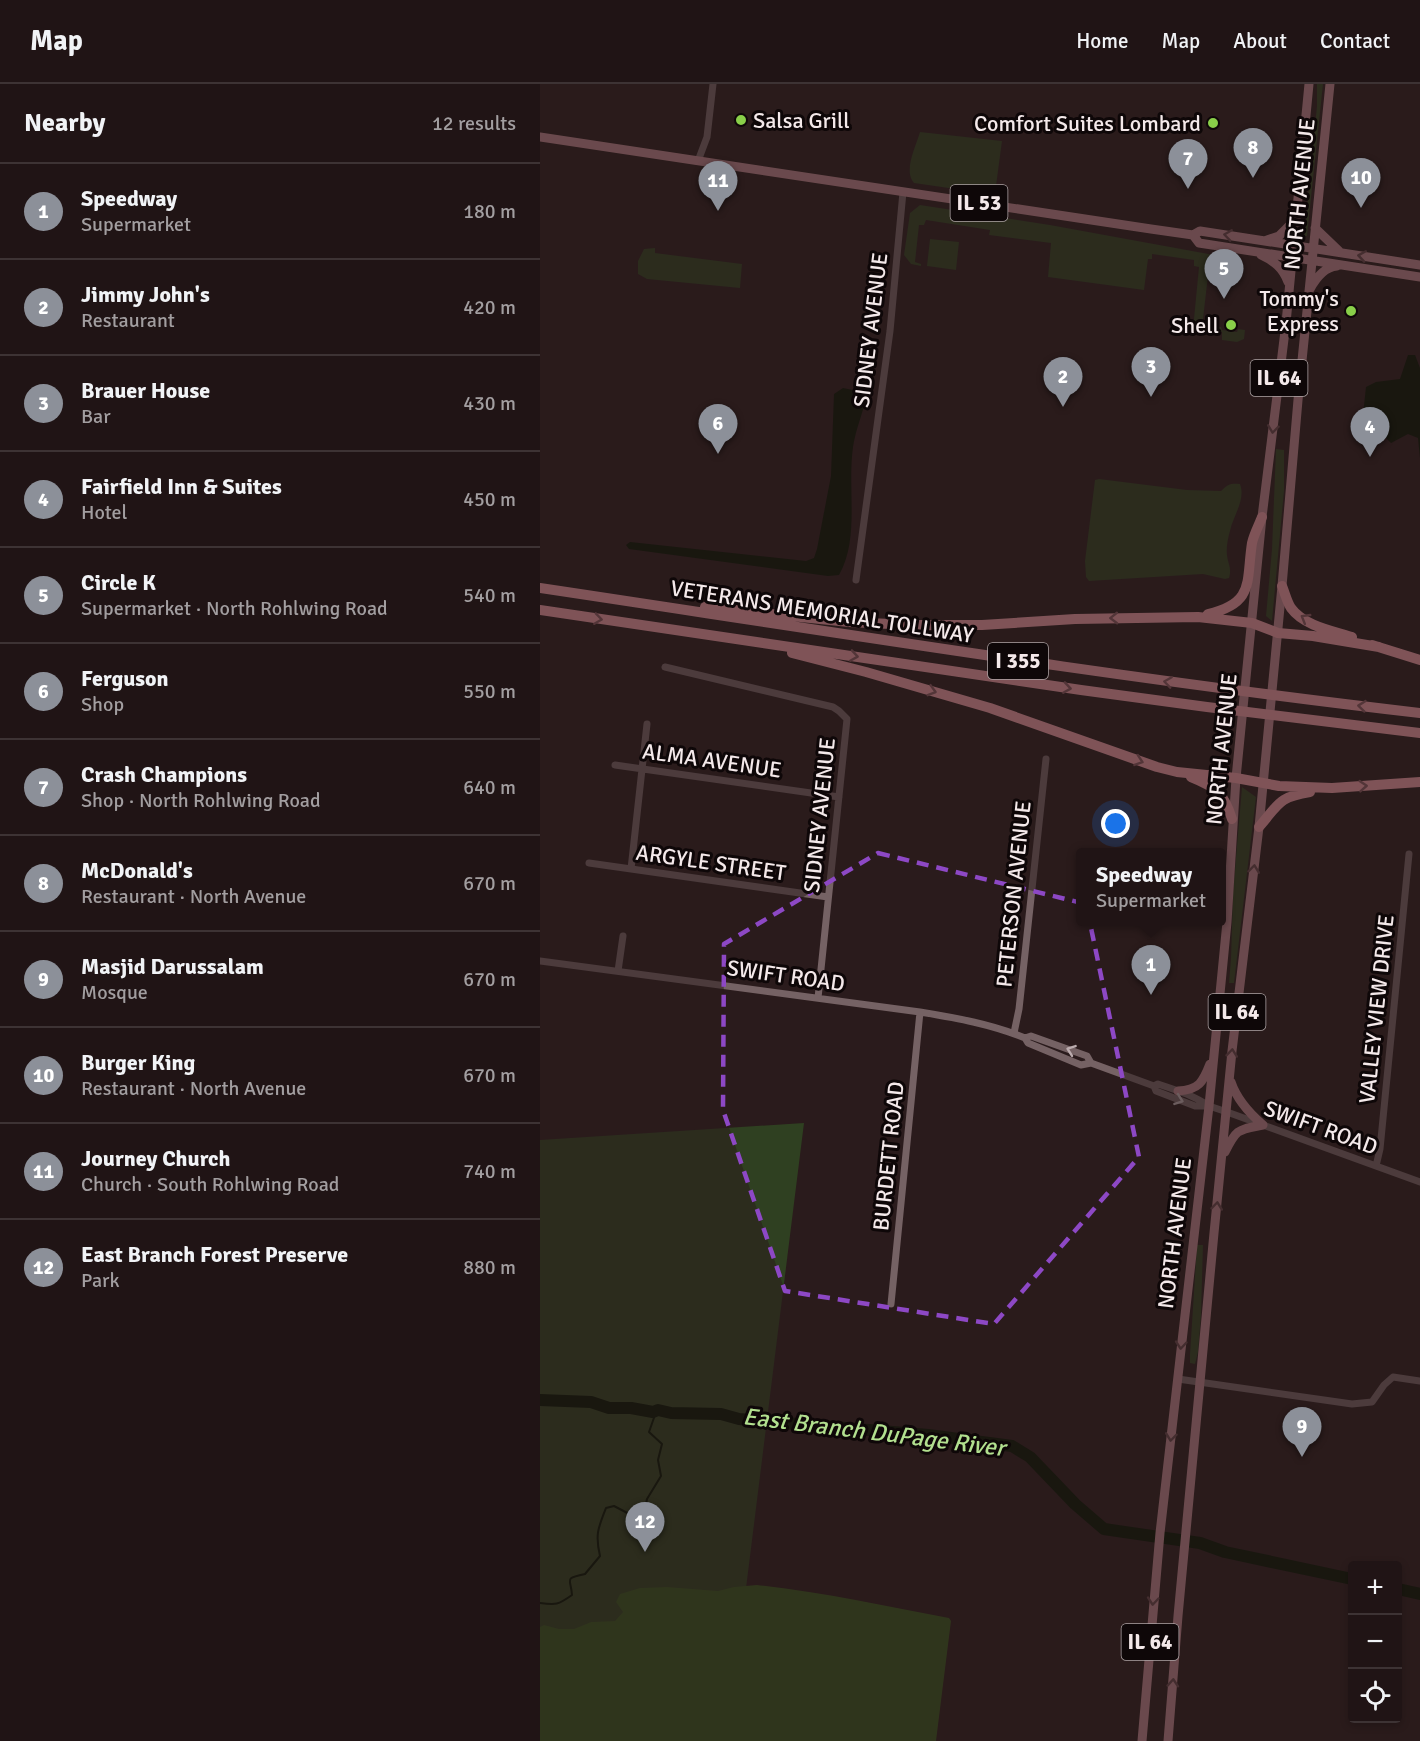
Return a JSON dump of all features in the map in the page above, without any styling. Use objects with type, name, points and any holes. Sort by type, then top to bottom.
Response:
[{"type":"highway","points":[[1198,616],[1230,607],[1245,591],[1248,584],[1253,540],[1262,517]]},
{"type":"highway","points":[[1282,586],[1292,609],[1306,621],[1420,660]]},
{"type":"highway","name":"VETERANS MEMORIAL TOLLWAY","points":[[540,588],[1119,675],[1420,713]]},
{"type":"highway","points":[[617,600],[849,622],[912,625],[982,625],[1075,619],[1198,616],[1252,623],[1278,633],[1313,636],[1379,647]]},
{"type":"highway","name":"VETERANS MEMORIAL TOLLWAY","points":[[540,610],[1081,690],[1420,733]]},
{"type":"highway","points":[[734,638],[866,672],[990,708],[1177,772],[1205,783],[1221,794],[1227,802],[1232,819]]},
{"type":"highway","points":[[1177,772],[1236,778],[1279,786],[1332,788],[1420,782]]},
{"type":"highway","points":[[1259,827],[1279,802],[1286,797],[1332,788]]},
{"type":"main road","name":"NORTH AVENUE","points":[[1142,1741],[1159,1538],[1209,1106],[1227,922],[1236,778],[1309,84]]},
{"type":"main road","name":"NORTH AVENUE","points":[[1168,1741],[1222,1156],[1259,827],[1293,446],[1330,84]]},
{"type":"main road","name":"IL 53","points":[[540,137],[1193,235],[1200,231],[1420,265]]},
{"type":"main road","points":[[1264,241],[1279,236],[1296,219]]},
{"type":"main road","points":[[1315,228],[1341,252]]},
{"type":"main road","name":"IL 53","points":[[1193,235],[1199,243],[1420,277]]},
{"type":"main road","points":[[1251,251],[1267,258],[1284,271],[1289,287]]},
{"type":"main road","points":[[1308,291],[1315,278],[1322,273],[1332,267],[1346,266]]},
{"type":"main road","points":[[1178,1091],[1193,1089],[1200,1084],[1210,1065],[1215,1041]]},
{"type":"main road","points":[[1230,1076],[1237,1097],[1263,1125]]},
{"type":"main road","points":[[1222,1156],[1233,1135],[1238,1131],[1263,1125]]},
{"type":"street","points":[[698,161],[707,137],[713,84]]},
{"type":"street","name":"SIDNEY AVENUE","points":[[856,580],[890,331],[903,192]]},
{"type":"street","name":"SIDNEY AVENUE","points":[[666,667],[832,707],[847,719],[818,998]]},
{"type":"street","points":[[631,869],[646,724]]},
{"type":"street","name":"PETERSON AVENUE","points":[[1014,1033],[1021,999],[1046,759]]},
{"type":"street","name":"ALMA AVENUE","points":[[615,765],[839,796]]},
{"type":"street","name":"VALLEY VIEW DRIVE","points":[[1376,1167],[1380,1149],[1409,854]]},
{"type":"street","name":"ARGYLE STREET","points":[[589,863],[828,897]]},
{"type":"street","points":[[618,971],[623,936]]},
{"type":"street","name":"SWIFT ROAD","points":[[540,961],[979,1022],[1025,1038],[1031,1036],[1087,1056],[1091,1063],[1154,1086],[1158,1084],[1178,1091],[1197,1098],[1209,1106],[1420,1182]]},
{"type":"street","name":"BURDETT ROAD","points":[[891,1304],[920,1012]]},
{"type":"street","name":"SWIFT ROAD","points":[[1154,1086],[1156,1091],[1195,1106],[1209,1106]]},
{"type":"street","points":[[1178,1379],[1352,1404],[1372,1402],[1393,1377],[1420,1381]]},
{"type":"highlighted area","points":[[878,853],[1086,904],[1139,1157],[994,1324],[785,1291],[723,1110],[724,944]]},
{"type":"green space","points":[[1317,84],[1323,84],[1307,236],[1304,236],[1317,106]]},
{"type":"green space","points":[[920,132],[1002,141],[996,186],[1003,186],[997,195],[914,183],[911,178],[910,165]]},
{"type":"green space","points":[[920,205],[1050,225],[1214,255],[1220,261],[1216,266],[1209,267],[1203,319],[1205,324],[1221,327],[1222,330],[1237,332],[1238,329],[1245,330],[1244,339],[1237,342],[1222,340],[1222,332],[1193,329],[1199,267],[1194,266],[1194,260],[1152,254],[1152,259],[1148,259],[1144,290],[1048,277],[1051,243],[989,235],[990,230],[926,220],[924,225],[919,225],[915,262],[921,266],[911,264],[904,255],[910,213]]},
{"type":"green space","points":[[930,239],[959,242],[956,270],[927,266]]},
{"type":"green space","points":[[655,248],[655,253],[742,264],[740,288],[647,279],[638,274],[638,261],[644,249]]},
{"type":"green space","points":[[1276,449],[1284,450],[1284,491],[1272,621],[1266,616],[1272,549]]},
{"type":"green space","points":[[1095,480],[1187,490],[1221,491],[1230,484],[1240,484],[1240,502],[1227,546],[1229,578],[1203,574],[1089,581],[1086,577],[1085,561]]},
{"type":"green space","points":[[1242,787],[1256,797],[1234,983],[1229,983],[1233,893]]},
{"type":"green space","points":[[804,1123],[727,1741],[540,1741],[540,1140]]},
{"type":"green space","points":[[1197,1245],[1203,1245],[1201,1315],[1195,1364],[1190,1363],[1190,1354]]},
{"type":"green space","points":[[757,1585],[829,1595],[949,1618],[951,1621],[936,1741],[540,1741],[540,1627],[544,1625],[559,1629],[574,1629],[591,1622],[615,1621],[623,1612],[616,1602],[620,1594],[640,1588],[667,1587],[718,1591]]},
{"type":"shaded area","points":[[1408,355],[1415,355],[1420,368],[1420,458],[1418,438],[1408,434],[1391,443],[1363,415],[1366,387],[1376,382],[1400,379]]},
{"type":"shaded area","points":[[843,388],[857,391],[859,399],[865,403],[853,447],[849,545],[839,575],[828,576],[629,549],[626,545],[630,542],[806,561],[814,558],[831,476],[834,394]]},
{"type":"waterway","name":"East Branch DuPage River","points":[[540,1400],[591,1402],[609,1408],[631,1408],[653,1412],[658,1410],[671,1413],[721,1414],[739,1419],[928,1435],[1012,1446],[1030,1457],[1075,1504],[1104,1529],[1200,1543],[1225,1552],[1348,1578]]},
{"type":"waterway","points":[[540,1603],[557,1603],[572,1595],[571,1578],[585,1574],[600,1556],[598,1532],[606,1508],[614,1506],[635,1517],[644,1514],[647,1499],[661,1476],[658,1460],[662,1444],[649,1432],[656,1412]]},
{"type":"waterway","name":"East Branch DuPage River","points":[[1402,1590],[1420,1594]]},
{"type":"place","name":"Salsa Grill","points":[[741,120]]},
{"type":"place","name":"Comfort Suites Lombard","points":[[1213,123]]},
{"type":"place","name":"McDonald's","points":[[1253,178]]},
{"type":"place","name":"Crash Champions","points":[[1188,189]]},
{"type":"place","name":"Burger King","points":[[1361,208]]},
{"type":"place","name":"Journey Church","points":[[718,211]]},
{"type":"place","name":"Circle K","points":[[1224,299]]},
{"type":"place","name":"Tommy's Express","points":[[1351,311]]},
{"type":"place","name":"Shell","points":[[1231,325]]},
{"type":"place","name":"Brauer House","points":[[1151,397]]},
{"type":"place","name":"Jimmy John's","points":[[1063,407]]},
{"type":"place","name":"Ferguson","points":[[718,454]]},
{"type":"place","name":"Fairfield Inn & Suites","points":[[1370,457]]},
{"type":"place","name":"Speedway","points":[[1151,995]]},
{"type":"place","name":"Masjid Darussalam","points":[[1302,1457]]},
{"type":"place","name":"East Branch Forest Preserve","points":[[645,1552]]}]
